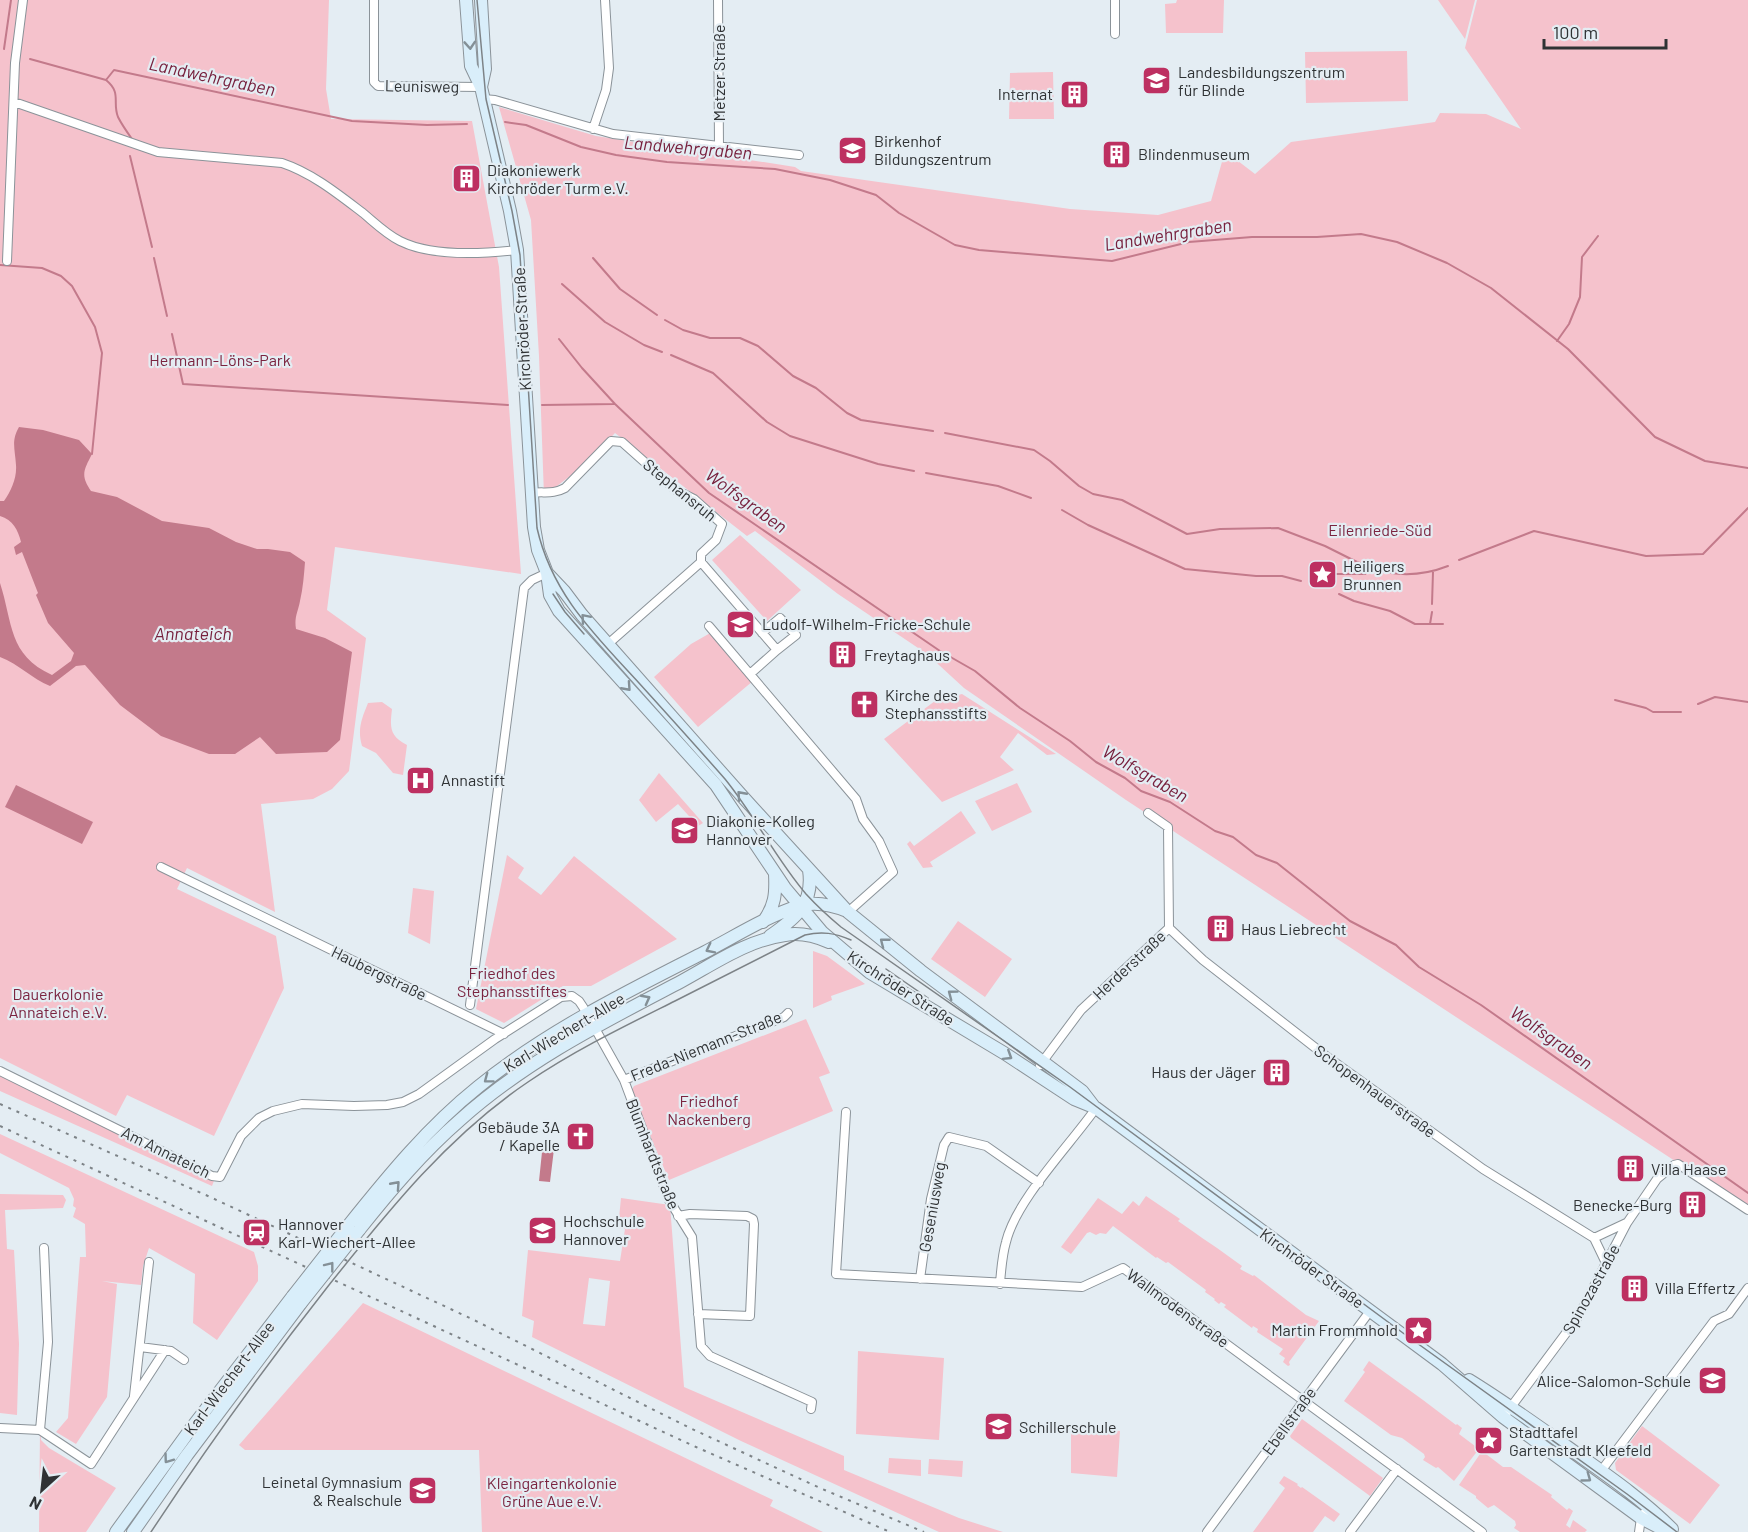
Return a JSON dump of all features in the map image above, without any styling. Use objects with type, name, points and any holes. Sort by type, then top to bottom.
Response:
[{"type":"main road","points":[[466,0],[471,66],[482,93]]},
{"type":"main road","points":[[481,0],[485,69],[482,93]]},
{"type":"main road","name":"Kirchröder Straße","points":[[482,93],[517,250],[531,493],[538,550],[548,573],[608,644],[848,912],[881,940],[1082,1091],[1096,1108],[1442,1364],[1649,1506],[1675,1532]]},
{"type":"main road","name":"Kirchröder Straße","points":[[548,573],[550,595],[559,611],[716,785],[774,873],[836,945],[869,972],[1035,1072],[1074,1099],[1096,1108]]},
{"type":"main road","points":[[764,940],[788,923],[801,907],[810,890],[809,870]]},
{"type":"main road","points":[[763,923],[770,914],[776,898],[774,873]]},
{"type":"main road","name":"Karl-Wiechert-Allee","points":[[116,1532],[190,1430],[353,1228],[404,1158],[452,1109],[506,1066],[553,1034],[763,923],[801,907],[826,904],[848,912]]},
{"type":"main road","name":"Karl-Wiechert-Allee","points":[[353,1228],[461,1119],[544,1056],[724,957],[764,940],[804,933],[836,945]]},
{"type":"main road","points":[[984,1041],[995,1037],[996,1027]]},
{"type":"main road","name":"Karl-Wiechert-Allee","points":[[134,1532],[297,1299]]},
{"type":"main road","name":"Kirchröder Straße","points":[[1442,1364],[1503,1417],[1641,1518],[1668,1532]]},
{"type":"street","points":[[7,261],[15,63],[23,0]]},
{"type":"street","name":"Leunisweg","points":[[374,0],[374,82],[378,86],[482,93]]},
{"type":"street","points":[[592,129],[606,90],[609,68],[606,0]]},
{"type":"street","name":"Metzer Straße","points":[[718,0],[719,146]]},
{"type":"street","points":[[1115,0],[1115,34]]},
{"type":"street","points":[[482,93],[495,100],[613,134],[799,155]]},
{"type":"street","points":[[14,102],[158,152],[282,163],[331,189],[400,241],[416,247],[430,251],[452,252],[517,250]]},
{"type":"street","name":"Stephansruh","points":[[531,493],[555,493],[565,488],[611,441],[622,442],[676,490],[694,499],[722,524],[717,540],[701,554],[701,562],[608,644]]},
{"type":"street","points":[[701,562],[777,650]]},
{"type":"street","points":[[470,1005],[524,588],[532,580],[548,573]]},
{"type":"street","points":[[750,674],[796,635],[780,618],[762,633]]},
{"type":"street","points":[[709,626],[856,799],[863,819],[879,841],[893,872],[848,912]]},
{"type":"street","name":"Herderstraße","points":[[1035,1072],[1081,1010],[1169,928],[1168,827],[1148,813]]},
{"type":"street","name":"Haubergstraße","points":[[161,867],[504,1034]]},
{"type":"street","name":"Schopenhauerstraße","points":[[1169,928],[1203,960],[1332,1060],[1483,1169],[1594,1238]]},
{"type":"street","points":[[504,1034],[566,996],[579,1000],[587,1015]]},
{"type":"street","name":"Freda-Niemann-Straße","points":[[624,1080],[784,1017],[788,1012]]},
{"type":"street","name":"Blumhardtstraße","points":[[587,1015],[624,1080],[669,1200],[692,1237],[699,1341],[705,1353],[812,1402],[812,1409]]},
{"type":"street","name":"Am Annateich","points":[[0,1071],[212,1176],[220,1177],[242,1136],[259,1118],[273,1111],[302,1104],[371,1106],[403,1102],[419,1094],[504,1034]]},
{"type":"street","points":[[1000,1284],[1006,1240],[1018,1213],[1096,1108]]},
{"type":"street","name":"Wallmodenstraße","points":[[846,1112],[836,1274],[1082,1287],[1123,1268],[1482,1532]]},
{"type":"street","name":"Geseniusweg","points":[[920,1279],[931,1199],[944,1145],[949,1137],[986,1146],[1039,1183]]},
{"type":"street","name":"Spinozastraße","points":[[1509,1411],[1578,1317],[1627,1223],[1657,1179],[1676,1164],[1748,1210]]},
{"type":"street","points":[[678,1216],[690,1214],[747,1216],[753,1219],[750,1316],[698,1314]]},
{"type":"street","points":[[1606,1263],[1594,1238],[1627,1223]]},
{"type":"street","points":[[40,1430],[48,1342],[44,1248]]},
{"type":"street","points":[[133,1399],[149,1262]]},
{"type":"street","points":[[1601,1471],[1714,1321],[1730,1314],[1748,1288]]},
{"type":"street","name":"Ebellstraße","points":[[1208,1532],[1370,1311]]},
{"type":"street","points":[[140,1347],[165,1350],[184,1360]]},
{"type":"street","points":[[0,1428],[40,1430],[91,1464],[165,1350]]},
{"type":"street","points":[[1350,1532],[1397,1469]]},
{"type":"street","points":[[1638,1532],[1641,1518],[1649,1506]]},
{"type":"green space","name":"Hermann-Löns-Park","points":[[0,0],[329,0],[326,89],[331,119],[472,121],[499,267],[521,574],[335,547],[327,610],[366,638],[349,771],[332,789],[313,799],[261,804],[275,912],[187,868],[177,889],[276,936],[284,988],[214,1136],[127,1095],[116,1116],[0,1058]]},
{"type":"green space","points":[[1177,0],[1224,0],[1223,33],[1166,33],[1165,4],[1176,3]]},
{"type":"green space","points":[[1438,0],[1475,0],[1465,39]]},
{"type":"green space","name":"Eilenriede-Süd","points":[[1477,0],[1748,0],[1748,1209],[1126,800],[964,688],[927,654],[838,594],[755,531],[747,536],[615,433],[587,463],[544,496],[531,220],[499,107],[596,136],[795,167],[801,171],[1070,209],[1158,215],[1211,201],[1225,151],[1255,174],[1291,142],[1435,122],[1440,113],[1486,114],[1521,129],[1465,48]]},
{"type":"green space","points":[[1407,51],[1408,101],[1306,103],[1305,52]]},
{"type":"green space","points":[[1053,72],[1054,119],[1009,119],[1010,73]]},
{"type":"green space","points":[[740,535],[801,590],[767,621],[712,560]]},
{"type":"green space","points":[[712,632],[753,681],[698,727],[654,677],[691,644]]},
{"type":"green space","points":[[962,694],[1056,754],[1047,755],[1018,733],[1000,757],[1014,770],[942,802],[884,739],[935,701]]},
{"type":"green space","points":[[382,702],[392,709],[391,726],[394,734],[407,745],[403,775],[393,773],[376,753],[362,746],[360,729],[368,703]]},
{"type":"green space","points":[[659,773],[703,823],[698,826],[678,804],[656,822],[639,800]]},
{"type":"green space","points":[[1017,783],[1032,812],[992,831],[975,801]]},
{"type":"green space","points":[[961,811],[976,833],[930,862],[933,867],[923,868],[907,844],[910,841],[914,846]]},
{"type":"green space","name":"Friedhof des Stephansstiftes","points":[[507,855],[524,868],[518,878],[541,895],[574,856],[677,939],[591,986],[563,986],[504,1023],[476,1009]]},
{"type":"green space","points":[[413,888],[434,891],[430,944],[408,933]]},
{"type":"green space","points":[[958,921],[1012,959],[985,997],[931,959]]},
{"type":"green space","points":[[813,951],[827,956],[865,984],[831,996],[832,1000],[813,1008]]},
{"type":"green space","name":"Friedhof Nackenberg","points":[[806,1019],[830,1073],[819,1077],[833,1111],[669,1180],[631,1091],[634,1086]]},
{"type":"green space","points":[[0,1075],[215,1178],[212,1186],[0,1091]]},
{"type":"green space","points":[[0,1134],[254,1252],[258,1266],[258,1281],[217,1340],[193,1323],[195,1274],[149,1248],[143,1266],[141,1285],[102,1281],[117,1284],[107,1397],[76,1444],[56,1432],[68,1418],[80,1257],[86,1257],[85,1224],[73,1217],[76,1208],[73,1206],[74,1199],[69,1188],[0,1153]]},
{"type":"green space","points":[[0,1194],[63,1195],[66,1200],[63,1208],[5,1210],[7,1249],[14,1250],[19,1344],[17,1415],[0,1413]]},
{"type":"green space","points":[[1146,1196],[1242,1266],[1240,1269],[1254,1275],[1306,1315],[1319,1321],[1289,1362],[1290,1365],[1283,1362],[1285,1358],[1279,1354],[1283,1349],[1257,1332],[1258,1329],[1253,1326],[1252,1328],[1224,1307],[1226,1305],[1221,1302],[1219,1304],[1205,1292],[1206,1290],[1168,1262],[1156,1258],[1113,1226],[1106,1234],[1087,1233],[1071,1254],[1061,1247],[1098,1198],[1122,1214],[1133,1201],[1139,1206]]},
{"type":"green space","points":[[621,1198],[670,1205],[684,1387],[844,1456],[844,1470],[959,1518],[1003,1532],[939,1532],[741,1441],[532,1337],[534,1321],[522,1316],[528,1250],[620,1261],[625,1229],[618,1228]],"holes":[[[589,1278],[610,1281],[605,1326],[583,1324]]]},
{"type":"green space","name":"Kleingartenkolonie Grüne Aue e.V.","points":[[363,1303],[773,1500],[770,1506],[823,1532],[482,1532],[479,1450],[245,1450],[239,1445]]},
{"type":"green space","points":[[858,1351],[944,1358],[939,1440],[856,1434]]},
{"type":"green space","points":[[1369,1361],[1462,1428],[1459,1434],[1479,1449],[1454,1481],[1438,1467],[1423,1460],[1424,1454],[1402,1438],[1391,1435],[1344,1401],[1365,1372],[1363,1370]]},
{"type":"green space","points":[[1302,1419],[1383,1478],[1370,1496],[1291,1438],[1290,1436]]},
{"type":"green space","points":[[1642,1426],[1720,1485],[1690,1524],[1616,1470],[1615,1463]]},
{"type":"green space","points":[[1071,1428],[1120,1431],[1117,1477],[1071,1473]]},
{"type":"green space","points":[[40,1430],[41,1440],[49,1448],[116,1488],[86,1532],[39,1532]]},
{"type":"green space","points":[[1482,1451],[1503,1467],[1511,1467],[1552,1495],[1551,1497],[1567,1510],[1569,1508],[1573,1511],[1566,1525],[1570,1528],[1573,1520],[1587,1530],[1585,1532],[1520,1532],[1514,1528],[1515,1521],[1494,1505],[1488,1508],[1476,1496],[1459,1485]]},
{"type":"green space","points":[[889,1458],[921,1460],[921,1476],[888,1473]]},
{"type":"green space","points":[[929,1459],[963,1461],[962,1477],[928,1474]]},
{"type":"green space","points":[[1284,1476],[1340,1514],[1334,1522],[1325,1516],[1313,1532],[1253,1532],[1285,1488],[1279,1483]]},
{"type":"water","name":"Annateich","points":[[19,427],[43,430],[79,440],[92,454],[84,473],[85,481],[91,491],[117,497],[162,521],[209,528],[236,542],[257,549],[290,552],[305,562],[296,629],[325,638],[352,652],[340,740],[327,752],[276,754],[260,737],[235,754],[209,754],[161,736],[120,705],[85,665],[76,666],[50,686],[0,657],[0,583],[14,636],[27,658],[52,675],[71,661],[74,653],[48,623],[22,552],[16,555],[14,547],[21,542],[18,533],[12,523],[0,516],[0,501],[4,501],[7,497],[16,475],[14,441]]},
{"type":"water","points":[[16,785],[93,822],[82,844],[5,807]]},
{"type":"water","points":[[538,1147],[554,1149],[550,1182],[539,1181],[542,1152],[537,1151]]},
{"type":"waterway","points":[[4,49],[11,0]]},
{"type":"waterway","name":"Landwehrgraben","points":[[30,59],[106,80],[114,70],[352,121],[427,125],[467,124]]},
{"type":"waterway","points":[[106,80],[114,89],[118,117],[132,139]]},
{"type":"waterway","name":"Landwehrgraben","points":[[505,122],[526,125],[581,147],[616,155],[667,162],[775,169],[830,180],[876,195],[899,213],[955,245],[979,250],[1112,261],[1189,242],[1252,237],[1361,234],[1397,242],[1447,263],[1491,288],[1568,349],[1655,437],[1705,461],[1748,468]]},
{"type":"waterway","points":[[130,156],[152,247]]},
{"type":"waterway","points":[[1557,341],[1569,324],[1580,297],[1582,257],[1598,236]]},
{"type":"waterway","points":[[154,258],[167,316]]},
{"type":"waterway","points":[[593,258],[620,289],[657,315]]},
{"type":"waterway","points":[[0,265],[42,268],[61,276],[72,286],[95,327],[102,353],[92,454]]},
{"type":"waterway","points":[[562,284],[605,322],[644,345],[662,352]]},
{"type":"waterway","points":[[665,320],[683,330],[710,338],[740,338],[758,346],[793,376],[816,388],[847,413],[861,420],[933,431]]},
{"type":"waterway","points":[[172,334],[183,384],[508,405]]},
{"type":"waterway","name":"Wolfsgraben","points":[[559,339],[615,404],[709,493],[940,651],[975,671],[1020,708],[1070,741],[1096,762],[1125,778],[1141,791],[1170,802],[1215,831],[1233,837],[1256,855],[1277,863],[1350,921],[1396,945],[1419,967],[1481,1005],[1748,1193]]},
{"type":"waterway","points":[[671,355],[713,373],[767,422],[790,436],[878,464],[914,471]]},
{"type":"waterway","points":[[542,405],[614,404]]},
{"type":"waterway","points":[[945,433],[1034,450],[1079,486],[1093,494],[1122,500],[1187,534],[1220,529],[1278,528],[1383,572]]},
{"type":"waterway","points":[[926,473],[998,486],[1031,498]]},
{"type":"waterway","points":[[1459,560],[1534,531],[1646,556],[1703,554],[1748,508]]},
{"type":"waterway","points":[[1062,510],[1088,525],[1185,569],[1256,576],[1282,576],[1301,581]]},
{"type":"waterway","points":[[1391,573],[1420,573],[1448,566]]},
{"type":"waterway","points":[[1331,574],[1365,574],[1371,569]]},
{"type":"waterway","points":[[1432,604],[1433,572]]},
{"type":"waterway","points":[[1339,594],[1354,601],[1390,611],[1415,624],[1443,624]]},
{"type":"waterway","points":[[1430,624],[1432,612]]},
{"type":"waterway","points":[[1698,704],[1715,697],[1748,702]]},
{"type":"waterway","points":[[1615,700],[1653,712],[1681,712]]},
{"type":"tram line","points":[[477,0],[486,99],[520,255],[537,528],[553,573],[564,593],[591,630],[725,779],[795,881],[814,903],[841,927],[1070,1087],[1677,1532]]},
{"type":"tram line","points":[[553,594],[584,634]]},
{"type":"tram line","points":[[151,1532],[282,1345],[374,1229],[446,1150],[499,1103],[546,1070],[582,1049],[805,935],[828,933],[851,940]]},
{"type":"tram line","points":[[886,969],[928,998]]},
{"type":"railway","points":[[0,1104],[208,1196],[472,1319],[692,1429],[820,1488],[924,1532]]},
{"type":"railway","points":[[0,1126],[696,1447],[890,1532]]},
{"type":"place","name":"Landesbildungszentrum für Blinde","points":[[1157,81]]},
{"type":"place","name":"Internat","points":[[1074,94]]},
{"type":"place","name":"Birkenhof Bildungszentrum","points":[[853,150]]},
{"type":"place","name":"Blindenmuseum","points":[[1117,154]]},
{"type":"place","name":"Diakoniewerk Kirchröder Turm e.V.","points":[[466,179]]},
{"type":"place","name":"Heiligers Brunnen","points":[[1322,575]]},
{"type":"place","name":"Ludolf-Wilhelm-Fricke-Schule","points":[[741,624]]},
{"type":"place","name":"Freytaghaus","points":[[843,655]]},
{"type":"place","name":"Kirche des Stephansstifts","points":[[864,704]]},
{"type":"place","name":"Annastift","points":[[420,780]]},
{"type":"place","name":"Diakonie-Kolleg Hannover","points":[[685,830]]},
{"type":"place","name":"Haus Liebrecht","points":[[1220,929]]},
{"type":"place","name":"Haus der Jäger","points":[[1277,1072]]},
{"type":"place","name":"Gebäude 3A / Kapelle","points":[[581,1136]]},
{"type":"place","name":"Villa Haase","points":[[1630,1169]]},
{"type":"place","name":"Benecke-Burg","points":[[1693,1205]]},
{"type":"place","name":"Hochschule Hannover","points":[[542,1230]]},
{"type":"place","name":"Hannover Karl-Wiechert-Allee","points":[[257,1233]]},
{"type":"place","name":"Villa Effertz","points":[[1634,1288]]},
{"type":"place","name":"Martin Frommhold","points":[[1419,1330]]},
{"type":"place","name":"Alice-Salomon-Schule","points":[[1712,1381]]},
{"type":"place","name":"Schillerschule","points":[[998,1427]]},
{"type":"place","name":"Stadttafel Gartenstadt Kleefeld","points":[[1488,1441]]},
{"type":"place","name":"Leinetal Gymnasium & Realschule","points":[[423,1491]]},
{"type":"park label","name":"Dauerkolonie Annateich e.V.","points":[[58,1003]]}]
